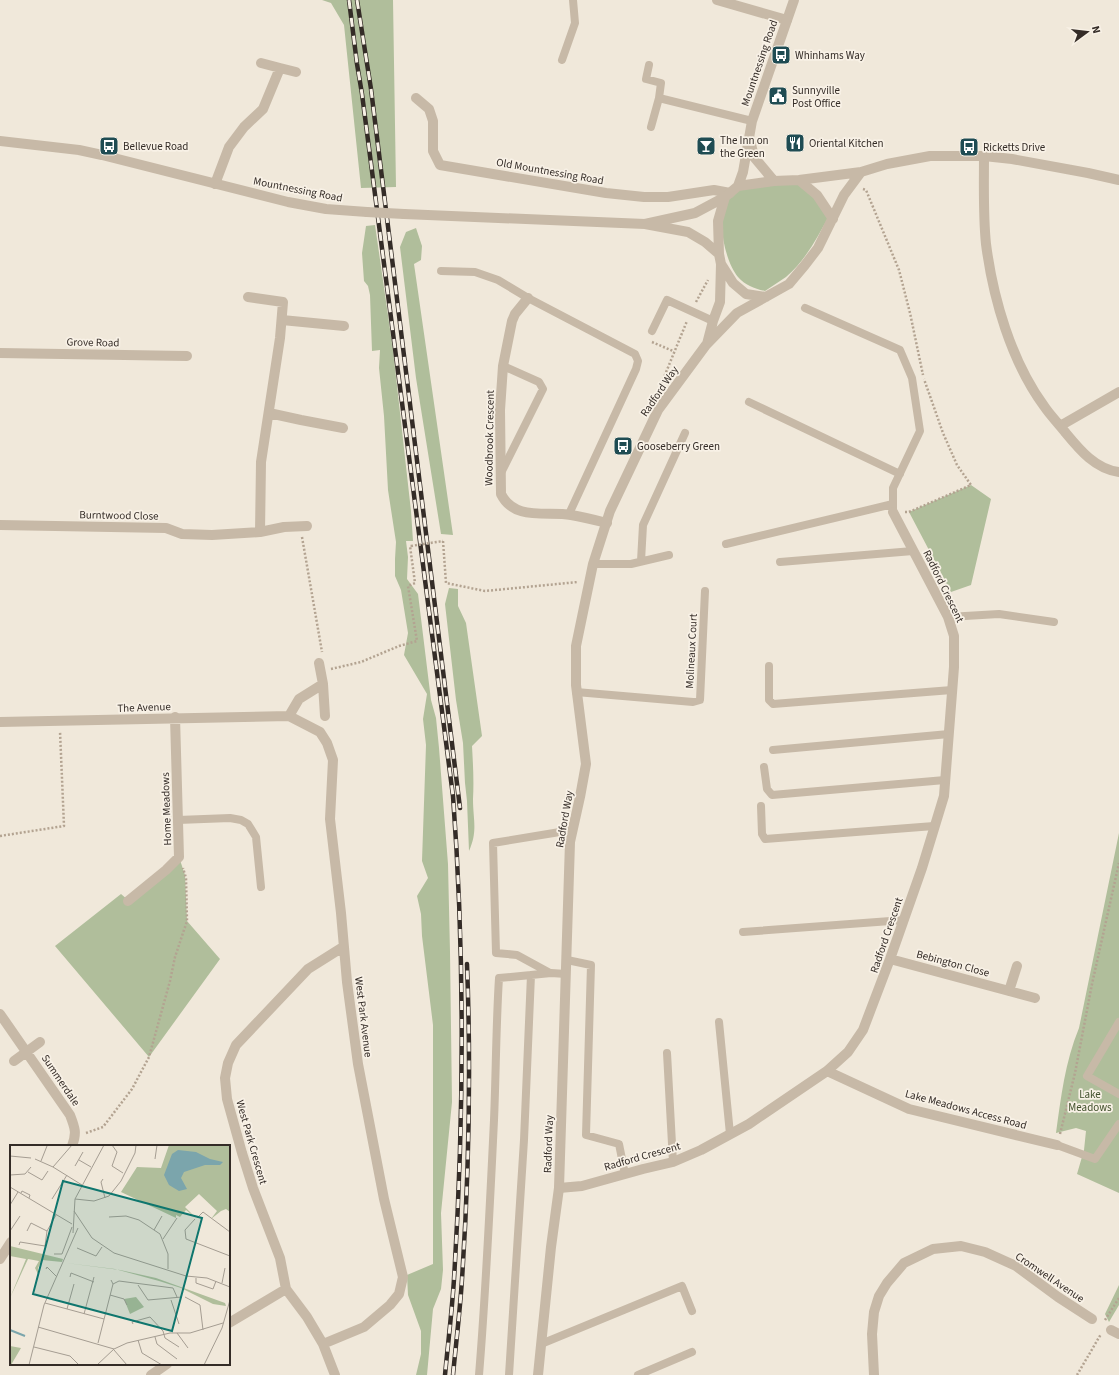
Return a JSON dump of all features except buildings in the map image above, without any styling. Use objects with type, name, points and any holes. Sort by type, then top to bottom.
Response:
[{"type":"street","points":[[717,0],[787,20]]},
{"type":"street","name":"Mountnessing Road","points":[[720,259],[718,221],[731,192],[743,172],[752,121],[794,0]]},
{"type":"street","points":[[261,63],[296,72]]},
{"type":"street","points":[[215,184],[229,147],[244,127],[263,109],[280,68]]},
{"type":"street","name":"Old Mountnessing Road","points":[[416,98],[429,109],[433,121],[433,151],[440,165],[606,193],[636,196],[668,197],[714,190],[731,192]]},
{"type":"street","name":"Mountnessing Road","points":[[749,135],[754,157],[774,181]]},
{"type":"street","name":"Mountnessing Road","points":[[0,141],[78,150],[102,155],[159,168],[288,202],[326,209],[404,214],[646,224],[688,232],[705,242],[720,259],[733,283],[746,294],[766,297]]},
{"type":"street","name":"Mountnessing Road","points":[[646,224],[695,213],[731,192],[774,181],[799,180],[861,172],[887,164],[930,156],[984,156],[1045,164],[1119,180]]},
{"type":"street","points":[[984,156],[986,243],[993,285],[1008,337],[1027,378],[1043,405],[1077,447],[1092,461],[1109,471],[1119,472]]},
{"type":"street","points":[[766,297],[789,284],[818,248],[844,195],[861,172]]},
{"type":"street","points":[[799,180],[817,195],[833,219]]},
{"type":"street","name":"Radford Way","points":[[706,346],[720,302],[720,259]]},
{"type":"street","points":[[248,297],[283,302],[282,320],[261,462],[260,532]]},
{"type":"street","name":"Radford Way","points":[[538,1375],[551,1247],[559,1188],[570,842],[586,764],[576,692],[576,646],[593,564],[610,511],[658,410],[706,346],[737,313],[766,297]]},
{"type":"street","name":"Woodbrook Crescent","points":[[528,298],[515,314],[512,321],[503,366],[500,410],[501,494],[504,501],[518,510],[543,514],[569,514],[607,523]]},
{"type":"street","points":[[282,320],[344,326]]},
{"type":"street","name":"Grove Road","points":[[0,353],[186,356]]},
{"type":"street","points":[[1060,426],[1119,392]]},
{"type":"street","points":[[269,412],[343,428]]},
{"type":"street","name":"Radford Crescent","points":[[559,1188],[582,1186],[673,1162],[701,1150],[782,1102],[827,1071],[848,1052],[863,1030],[922,868],[944,796],[952,690],[954,636],[948,617],[913,551],[893,508]]},
{"type":"street","name":"Burntwood Close","points":[[0,525],[166,528],[182,534],[212,535],[260,532],[284,527],[304,526]]},
{"type":"street","points":[[320,667],[323,684],[325,716]]},
{"type":"street","points":[[288,716],[299,699],[323,684]]},
{"type":"street","name":"The Avenue","points":[[0,722],[288,716]]},
{"type":"street","name":"West Park Avenue","points":[[288,716],[320,732],[327,744],[333,760],[330,819],[341,913],[343,947],[358,1064],[384,1199],[403,1277],[399,1294],[390,1305],[364,1327],[323,1344]]},
{"type":"street","name":"Home Meadows","points":[[128,900],[166,870],[179,857],[175,718]]},
{"type":"street","name":"West Park Crescent","points":[[335,1375],[323,1344],[307,1317],[286,1289],[280,1258],[253,1188],[240,1147],[227,1099],[226,1078],[228,1063],[236,1045],[308,970],[343,947]]},
{"type":"street","name":"Bebington Close","points":[[890,959],[1035,998]]},
{"type":"street","points":[[1010,991],[1017,966]]},
{"type":"street","name":"Summerdale","points":[[0,1014],[70,1115],[74,1124],[74,1141]]},
{"type":"street","name":"Summerdale","points":[[14,1061],[40,1042]]},
{"type":"street","name":"Lake Meadows Access Road","points":[[827,1071],[910,1109],[1058,1145]]},
{"type":"street","points":[[0,1259],[10,1244]]},
{"type":"street","name":"Cromwell Avenue","points":[[874,1375],[872,1334],[874,1312],[879,1296],[887,1282],[904,1263],[933,1249],[962,1246],[985,1252],[1016,1266],[1092,1319]]},
{"type":"street","points":[[230,1322],[286,1289]]},
{"type":"street","points":[[151,1375],[166,1365]]},
{"type":"lane","points":[[562,60],[575,23],[573,0]]},
{"type":"lane","points":[[649,65],[646,79],[661,83],[651,127]]},
{"type":"lane","points":[[658,98],[752,121]]},
{"type":"lane","points":[[441,271],[475,272],[498,280],[528,298],[635,354],[638,361],[636,369],[569,514]]},
{"type":"lane","points":[[652,331],[667,300],[713,322]]},
{"type":"lane","points":[[726,544],[893,508],[894,488],[920,431],[912,378],[900,350],[805,308]]},
{"type":"lane","points":[[501,474],[543,389],[539,382],[503,366]]},
{"type":"lane","points":[[749,402],[900,474]]},
{"type":"lane","points":[[641,562],[644,525],[686,433]]},
{"type":"lane","points":[[780,562],[913,551]]},
{"type":"lane","points":[[593,564],[630,564],[669,555]]},
{"type":"lane","name":"Molineaux Court","points":[[576,692],[693,702],[700,700],[705,591]]},
{"type":"lane","points":[[948,617],[999,614],[1054,622]]},
{"type":"lane","points":[[769,666],[769,700],[773,704],[952,690]]},
{"type":"lane","points":[[773,750],[949,734]]},
{"type":"lane","points":[[764,767],[767,789],[772,795],[945,780]]},
{"type":"lane","points":[[761,806],[762,834],[765,840],[934,826]]},
{"type":"lane","points":[[178,820],[230,818],[241,820],[248,824],[256,837],[261,887]]},
{"type":"lane","points":[[551,973],[517,955],[496,953],[493,843],[572,830]]},
{"type":"lane","points":[[743,932],[904,920]]},
{"type":"lane","points":[[567,960],[591,965],[586,1135],[619,1144],[625,1174]]},
{"type":"lane","points":[[479,1375],[489,1213],[499,978],[551,973],[566,974]]},
{"type":"lane","points":[[509,1375],[524,1140],[531,976]]},
{"type":"lane","points":[[719,1022],[730,1134]]},
{"type":"lane","points":[[1119,1022],[1087,1076],[1119,1094]]},
{"type":"lane","points":[[667,1053],[673,1162]]},
{"type":"lane","points":[[1058,1145],[1095,1159],[1119,1124]]},
{"type":"lane","points":[[541,1344],[682,1286],[692,1311]]},
{"type":"lane","points":[[638,1375],[692,1352]]},
{"type":"path","points":[[694,306],[720,259]]},
{"type":"path","points":[[657,392],[689,317]]},
{"type":"path","points":[[652,331],[648,340],[673,352]]},
{"type":"path","points":[[304,526],[324,661],[320,667]]},
{"type":"path","points":[[320,667],[361,662],[399,646],[417,641],[408,586],[415,583],[410,546],[443,541],[446,583],[485,591],[590,581]]},
{"type":"path","points":[[0,836],[64,826],[60,721]]},
{"type":"path","points":[[74,1141],[103,1127],[132,1089],[149,1057],[186,920],[186,878],[179,857]]},
{"type":"path","points":[[1058,1145],[1119,863]]},
{"type":"path","points":[[1076,1375],[1109,1330],[1119,1298]]},
{"type":"green space","points":[[322,0],[393,0],[396,187],[361,188],[344,25],[331,3]]},
{"type":"green space","points":[[798,183],[817,195],[829,216],[815,241],[793,271],[765,291],[750,286],[738,277],[728,257],[722,230],[722,217],[725,205],[731,195],[742,188]]},
{"type":"green space","points":[[375,225],[393,350],[411,511],[413,541],[406,541],[408,557],[407,579],[418,594],[431,700],[436,718],[448,864],[452,1102],[441,1213],[443,1270],[441,1289],[433,1309],[427,1375],[416,1375],[421,1354],[421,1331],[408,1295],[407,1275],[433,1264],[433,1025],[422,936],[421,914],[417,896],[428,878],[422,861],[426,745],[423,719],[427,694],[404,655],[408,633],[401,590],[395,576],[396,542],[388,490],[384,416],[379,368],[380,350],[372,351],[370,295],[368,286],[364,281],[362,253],[366,226]]},
{"type":"green space","points":[[416,228],[422,246],[421,260],[414,264],[453,535],[441,534],[416,378],[400,247],[406,232]]},
{"type":"green space","points":[[971,485],[991,499],[971,585],[951,592],[909,512]]},
{"type":"green space","points":[[449,588],[458,589],[458,606],[466,623],[482,736],[472,746],[474,831],[472,844],[469,851],[463,743],[456,700],[445,604]]},
{"type":"green space","name":"Lake Meadows","points":[[1119,833],[1119,1193],[1077,1174],[1084,1150],[1086,1131],[1076,1128],[1056,1133],[1064,1080],[1070,1054],[1079,1028]]},
{"type":"green space","points":[[179,857],[185,875],[187,921],[220,959],[149,1057],[55,946],[121,894],[128,900]]},
{"type":"green space","points":[[1119,1285],[1119,1305],[1109,1322],[1105,1314]]},
{"type":"railway","points":[[349,0],[453,796],[460,917],[462,1038],[460,1158],[454,1279],[445,1375]]},
{"type":"railway","points":[[357,0],[371,89],[460,808]]},
{"type":"railway","points":[[453,1375],[462,1279],[468,1161],[469,1042],[467,964]]},
{"type":"place","name":"Whinhams Way","points":[[781,55]]},
{"type":"place","name":"Sunnyville Post Office","points":[[778,96]]},
{"type":"place","name":"Oriental Kitchen","points":[[795,143]]},
{"type":"place","name":"Bellevue Road","points":[[109,146]]},
{"type":"place","name":"The Inn on the Green","points":[[706,146]]},
{"type":"place","name":"Ricketts Drive","points":[[969,147]]},
{"type":"place","name":"Gooseberry Green","points":[[623,446]]}]
